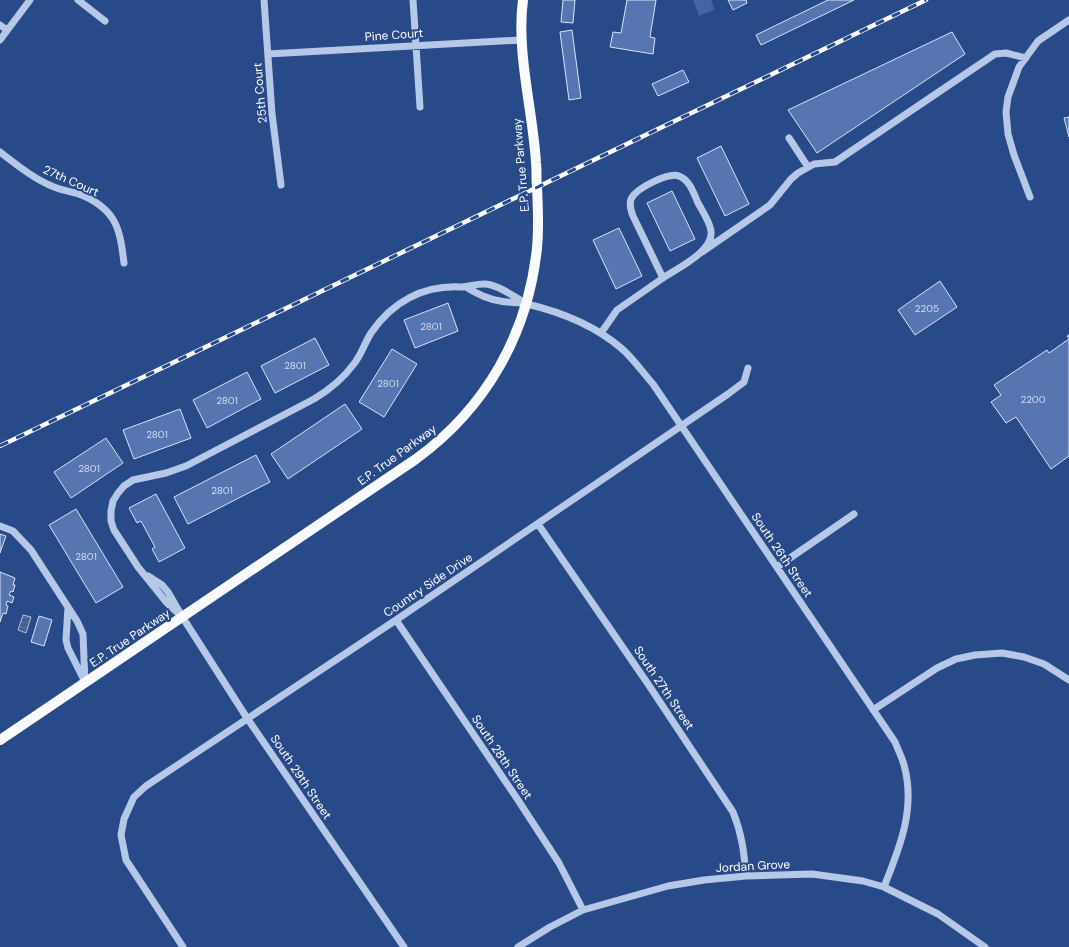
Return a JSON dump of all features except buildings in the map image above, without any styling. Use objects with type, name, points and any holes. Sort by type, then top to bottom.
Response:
[{"type":"main road","name":"E.P. True Parkway","points":[[0,740],[416,460],[442,439],[470,410],[486,389],[497,373],[526,304],[535,265],[538,240],[539,214],[536,163],[522,40],[523,0]]},
{"type":"street","points":[[0,40],[30,0]]},
{"type":"street","points":[[78,0],[105,21]]},
{"type":"street","name":"25th Court","points":[[264,0],[272,114],[281,185]]},
{"type":"street","points":[[413,0],[420,106]]},
{"type":"street","points":[[1030,196],[1014,155],[1008,134],[1006,112],[1008,97],[1019,67],[1038,42],[1069,20]]},
{"type":"street","points":[[0,25],[7,30]]},
{"type":"street","name":"Pine Court","points":[[268,54],[522,40]]},
{"type":"street","points":[[601,333],[616,310],[770,205],[791,179],[808,167],[814,164],[835,162],[995,54],[1006,53],[1026,58]]},
{"type":"street","points":[[789,138],[808,167]]},
{"type":"street","name":"27th Court","points":[[0,152],[27,173],[54,187],[84,196],[104,208],[114,220],[120,236],[124,264]]},
{"type":"street","points":[[663,278],[630,208],[631,199],[636,192],[664,177],[674,175],[680,176],[685,180],[691,187],[711,231],[709,245],[702,252]]},
{"type":"street","name":"South 29th Street","points":[[404,947],[247,718],[168,592],[162,585],[145,574],[138,567],[117,535],[111,521],[111,511],[113,501],[118,493],[124,486],[133,480],[166,473],[186,466],[329,390],[354,365],[380,320],[392,308],[406,299],[434,288],[449,286],[466,287],[484,284],[503,290],[526,304]]},
{"type":"street","points":[[466,287],[479,296],[499,301],[526,304]]},
{"type":"street","name":"South 26th Street","points":[[526,304],[569,316],[601,333],[622,349],[653,384],[895,742],[904,765],[907,787],[908,814],[900,849],[884,887]]},
{"type":"street","name":"Country Side Drive","points":[[183,947],[126,860],[121,835],[124,822],[134,797],[146,786],[396,620],[728,394],[744,382],[748,368]]},
{"type":"street","points":[[777,567],[854,514]]},
{"type":"street","name":"South 27th Street","points":[[538,524],[648,684],[733,812],[740,829],[744,845],[746,876]]},
{"type":"street","points":[[0,526],[13,531],[32,550],[83,634],[85,683]]},
{"type":"street","points":[[68,607],[68,629],[66,640],[68,648],[85,683]]},
{"type":"street","name":"South 28th Street","points":[[396,620],[559,863],[583,910]]},
{"type":"street","points":[[873,710],[937,668],[956,659],[975,655],[1002,653],[1024,656],[1044,664],[1069,680]]},
{"type":"street","name":"Jordan Grove","points":[[518,947],[550,927],[583,910],[668,886],[704,880],[746,876],[812,874],[863,881],[884,887],[938,914],[985,947]]},
{"type":"shaded area","points":[[693,0],[711,0],[714,10],[699,16]]},
{"type":"shaded area","points":[[23,615],[31,617],[26,633],[18,630]]},
{"type":"railway","points":[[0,446],[926,0]]}]
